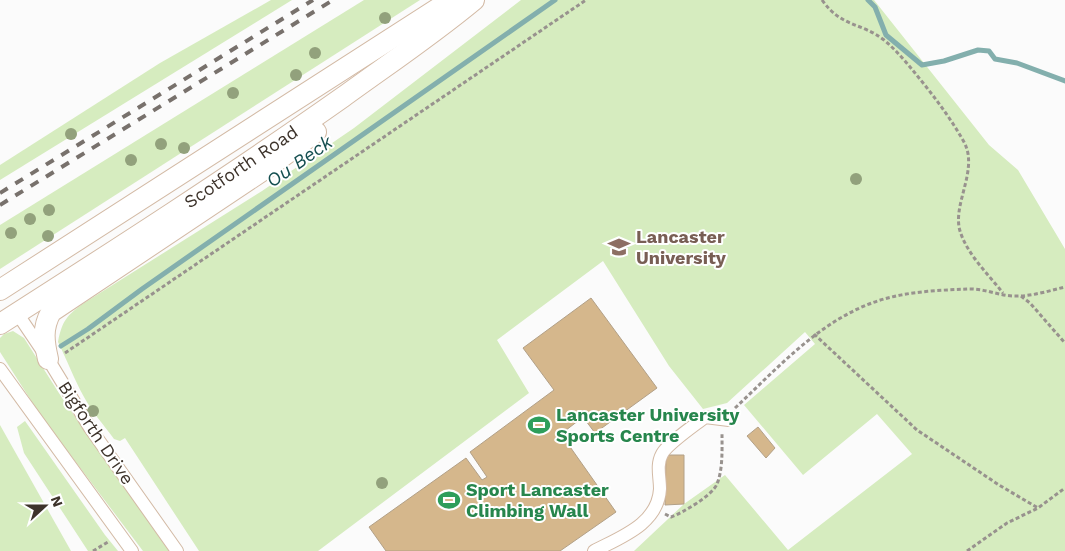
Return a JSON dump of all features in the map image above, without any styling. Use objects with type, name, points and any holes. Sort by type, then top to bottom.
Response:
[{"type":"main road","name":"Scotforth Road","points":[[0,290],[451,0]]},
{"type":"main road","name":"Scotforth Road","points":[[0,324],[213,187],[291,134],[446,24],[474,0]]},
{"type":"main road","points":[[54,356],[44,341],[44,329],[51,312],[282,157],[392,76],[446,24]]},
{"type":"main road","points":[[0,302],[17,313]]},
{"type":"street","name":"Bigforth Drive","points":[[17,313],[54,356],[90,428],[177,551]]},
{"type":"street","points":[[0,369],[132,551]]},
{"type":"street","points":[[594,551],[640,526],[655,510],[660,490],[658,468],[662,454],[706,417],[726,420]]},
{"type":"path","points":[[54,356],[64,354],[586,0]]},
{"type":"path","points":[[822,0],[829,10],[844,22],[884,39],[937,99],[954,125],[965,144],[969,162],[960,215],[960,229],[967,247],[1003,294]]},
{"type":"path","points":[[655,510],[670,517],[684,512],[717,486],[726,420],[814,334],[836,320],[868,305],[896,296],[973,289],[1021,295],[1065,287]]},
{"type":"path","points":[[1021,295],[1030,302],[1065,343]]},
{"type":"path","points":[[814,334],[917,430],[999,486],[1038,508]]},
{"type":"path","points":[[967,551],[1007,523],[1038,508],[1065,488]]},
{"type":"path","points":[[92,551],[109,542]]},
{"type":"green space","points":[[271,0],[292,0],[0,180],[0,165],[160,63]]},
{"type":"green space","points":[[364,0],[420,0],[0,269],[0,225]]},
{"type":"green space","name":"Lancaster University","points":[[521,0],[874,0],[989,145],[1018,170],[1065,249],[1065,551],[634,551],[684,504],[725,475],[788,550],[912,454],[877,414],[803,475],[744,405],[815,344],[805,332],[727,403],[703,409],[669,366],[603,261],[497,340],[529,393],[318,551],[199,551],[125,438],[120,441],[114,439],[87,403],[58,342],[61,329],[69,315],[84,303],[262,191],[354,128]]},
{"type":"green space","points":[[13,331],[24,338],[64,401],[169,551],[143,551],[41,416],[0,352],[0,338],[4,334]]},
{"type":"green space","points":[[25,421],[118,551],[88,551],[24,453],[17,427]]},
{"type":"green space","points":[[0,425],[71,551],[0,551]]},
{"type":"building","name":"Lancaster University Sports Centre","points":[[591,298],[657,388],[595,433],[583,417],[561,434],[616,512],[560,551],[386,551],[369,527],[466,458],[482,480],[487,477],[470,452],[554,390],[523,348]]},
{"type":"building","points":[[758,427],[775,448],[766,458],[747,436]]},
{"type":"building","points":[[666,455],[684,455],[684,504],[665,505]]},
{"type":"waterway","name":"Ou Beck","points":[[61,346],[88,329],[142,289],[555,0]]},
{"type":"waterway","name":"Ou Beck","points":[[868,0],[875,7],[886,35],[922,65],[944,61],[978,50],[989,51],[995,59],[1017,63],[1065,81]]},
{"type":"railway","points":[[0,193],[313,0]]},
{"type":"railway","points":[[0,205],[333,0]]},
{"type":"place","name":"Lancaster University","points":[[619,247]]},
{"type":"place","name":"Lancaster University Sports Centre","points":[[539,425]]},
{"type":"place","name":"Sport Lancaster Climbing Wall","points":[[449,500]]}]
